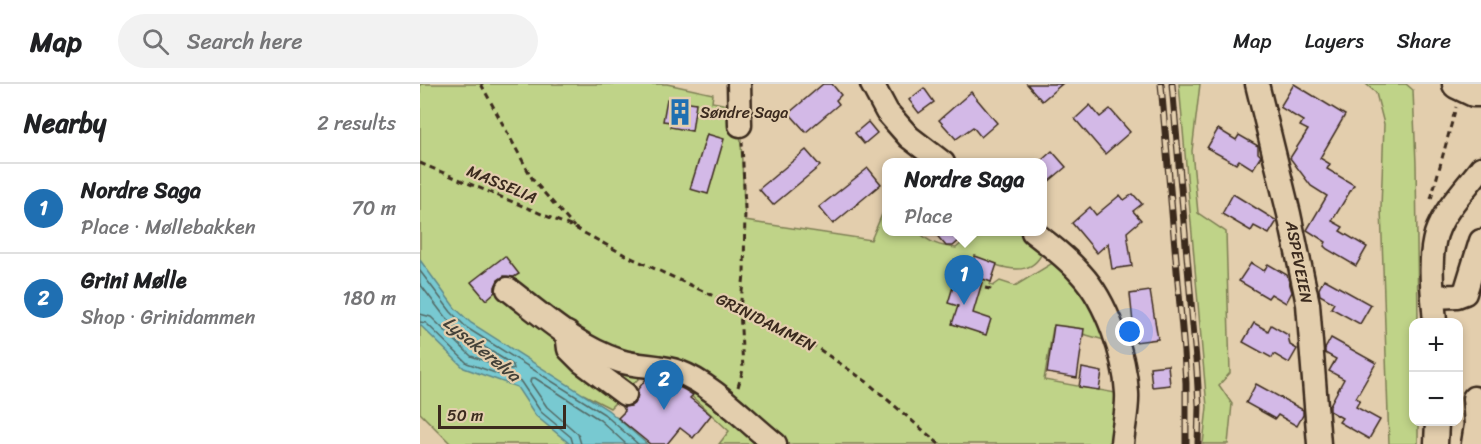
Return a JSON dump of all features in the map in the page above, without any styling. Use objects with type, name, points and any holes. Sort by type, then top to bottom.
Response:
[{"type":"street","points":[[739,84],[740,124]]},
{"type":"street","points":[[872,84],[887,112],[909,137],[938,158]]},
{"type":"street","name":"ASPEVEIEN","points":[[1257,84],[1289,214],[1308,304],[1319,444]]},
{"type":"street","points":[[1435,318],[1433,256],[1436,234],[1451,208],[1481,168]]},
{"type":"street","points":[[1039,236],[1084,276],[1107,315],[1121,353],[1127,395],[1122,444]]},
{"type":"street","points":[[1433,297],[1457,296],[1465,293],[1481,241]]},
{"type":"street","points":[[508,289],[567,333],[595,350],[620,361],[679,372],[702,384],[775,444]]},
{"type":"street","points":[[567,333],[569,350],[625,393]]},
{"type":"street","points":[[1473,444],[1476,425],[1474,398]]},
{"type":"street","points":[[1436,444],[1437,426]]},
{"type":"path","points":[[481,84],[533,180],[575,228]]},
{"type":"path","points":[[1436,234],[1426,220],[1465,93]]},
{"type":"path","points":[[732,409],[743,370],[740,308],[744,275],[745,208],[740,124]]},
{"type":"path","name":"MASSELIA","points":[[420,163],[575,228]]},
{"type":"path","name":"GRINIDAMMEN","points":[[575,228],[625,255],[740,308],[813,345],[867,382],[939,444]]},
{"type":"path","points":[[985,288],[990,289],[991,285]]},
{"type":"green space","points":[[420,84],[667,84],[713,94],[712,102],[728,105],[739,103],[745,221],[871,240],[882,214],[882,236],[923,236],[935,243],[956,248],[963,242],[967,246],[975,240],[971,236],[1028,236],[1044,248],[1041,256],[1031,266],[1025,268],[1011,269],[996,265],[990,285],[993,286],[1000,281],[1015,286],[1054,262],[1074,273],[1103,326],[1104,340],[1053,328],[1044,380],[1127,395],[1122,444],[719,444],[729,431],[658,365],[642,375],[610,408],[585,395],[614,444],[451,444],[420,413]]},
{"type":"green space","points":[[1179,84],[1200,84],[1192,151],[1198,213],[1226,232],[1230,373],[1219,385],[1232,404],[1228,444],[1203,444],[1207,407]]},
{"type":"green space","points":[[1366,84],[1406,84],[1413,90],[1418,318],[1409,318],[1409,426],[1418,426],[1418,444],[1389,444],[1381,208],[1384,124],[1376,93]]},
{"type":"water","name":"Lysakerelva","points":[[420,260],[455,308],[471,323],[608,410],[647,444],[570,444],[536,416],[517,387],[464,368],[420,325]]},
{"type":"building","points":[[823,84],[832,84],[841,95],[836,100],[839,104],[806,132],[789,113]]},
{"type":"building","points":[[1027,84],[1062,84],[1042,101]]},
{"type":"building","points":[[1294,84],[1345,115],[1320,158],[1330,164],[1327,169],[1354,185],[1332,221],[1343,227],[1340,231],[1367,247],[1356,266],[1327,249],[1324,246],[1326,242],[1307,230],[1327,196],[1311,186],[1290,158],[1308,130],[1300,126],[1303,121],[1280,107]]},
{"type":"building","points":[[924,88],[934,102],[919,113],[909,100]]},
{"type":"building","points":[[971,92],[997,123],[981,137],[973,127],[956,139],[939,120]]},
{"type":"building","name":"Søndre Saga","points":[[667,99],[696,103],[692,131],[670,127],[671,122],[663,121]]},
{"type":"building","points":[[1090,105],[1100,117],[1110,109],[1130,132],[1105,154],[1075,119]]},
{"type":"building","points":[[868,122],[877,133],[864,144],[855,133]]},
{"type":"building","points":[[1218,129],[1236,140],[1239,135],[1258,146],[1258,153],[1261,156],[1253,169],[1239,160],[1236,164],[1207,148]]},
{"type":"building","points":[[707,134],[724,139],[708,194],[690,189]]},
{"type":"building","points":[[806,150],[820,166],[773,205],[759,189]]},
{"type":"building","points":[[1052,151],[1066,167],[1047,183],[1047,158],[1044,158]]},
{"type":"building","points":[[868,168],[881,184],[833,224],[819,207]]},
{"type":"building","points":[[1133,194],[1142,204],[1133,211],[1141,220],[1127,232],[1132,266],[1112,269],[1108,243],[1097,253],[1072,223],[1090,207],[1096,215],[1120,195],[1124,200]]},
{"type":"building","points":[[1233,194],[1277,221],[1269,234],[1254,226],[1251,231],[1222,214]]},
{"type":"building","points":[[937,236],[964,236],[953,246],[946,246]]},
{"type":"building","points":[[505,256],[519,274],[514,277],[504,276],[498,280],[495,292],[486,300],[471,282]]},
{"type":"building","points":[[975,256],[997,264],[991,282],[983,279],[973,313],[991,319],[986,335],[952,324],[958,306],[948,303],[956,277],[967,280]]},
{"type":"building","points":[[1251,263],[1264,271],[1268,264],[1287,275],[1292,292],[1286,303],[1271,294],[1268,298],[1239,281]]},
{"type":"building","points":[[1324,279],[1371,305],[1360,324],[1331,308],[1334,303],[1320,295],[1319,289]]},
{"type":"building","points":[[1150,291],[1158,339],[1135,342],[1130,294]]},
{"type":"building","points":[[1254,323],[1268,331],[1271,325],[1288,335],[1290,345],[1297,349],[1289,363],[1274,354],[1272,358],[1243,342]]},
{"type":"building","points":[[1054,325],[1084,329],[1077,378],[1047,373]]},
{"type":"building","points":[[1331,338],[1376,363],[1356,398],[1360,400],[1356,407],[1380,420],[1369,439],[1339,422],[1342,418],[1330,411],[1330,405],[1344,379],[1329,371],[1336,359],[1325,353]]},
{"type":"building","points":[[1168,365],[1170,385],[1152,387],[1150,367]]},
{"type":"building","points":[[1082,368],[1102,372],[1099,390],[1079,387]]},
{"type":"building","points":[[646,379],[660,381],[674,392],[679,387],[685,390],[693,395],[690,398],[711,415],[693,438],[680,428],[667,444],[650,444],[618,418],[625,411],[623,407],[631,406],[636,402],[638,389]]},
{"type":"building","points":[[1256,384],[1303,410],[1297,426],[1278,415],[1275,419],[1246,403]]},
{"type":"railway","points":[[1161,84],[1184,352],[1186,444]]},
{"type":"railway","points":[[1172,84],[1197,371],[1198,444]]},
{"type":"place","name":"Søndre Saga","points":[[680,112]]},
{"type":"place","name":"Nordre Saga","points":[[964,305]]},
{"type":"place","name":"Grini Mølle","points":[[664,410]]}]
